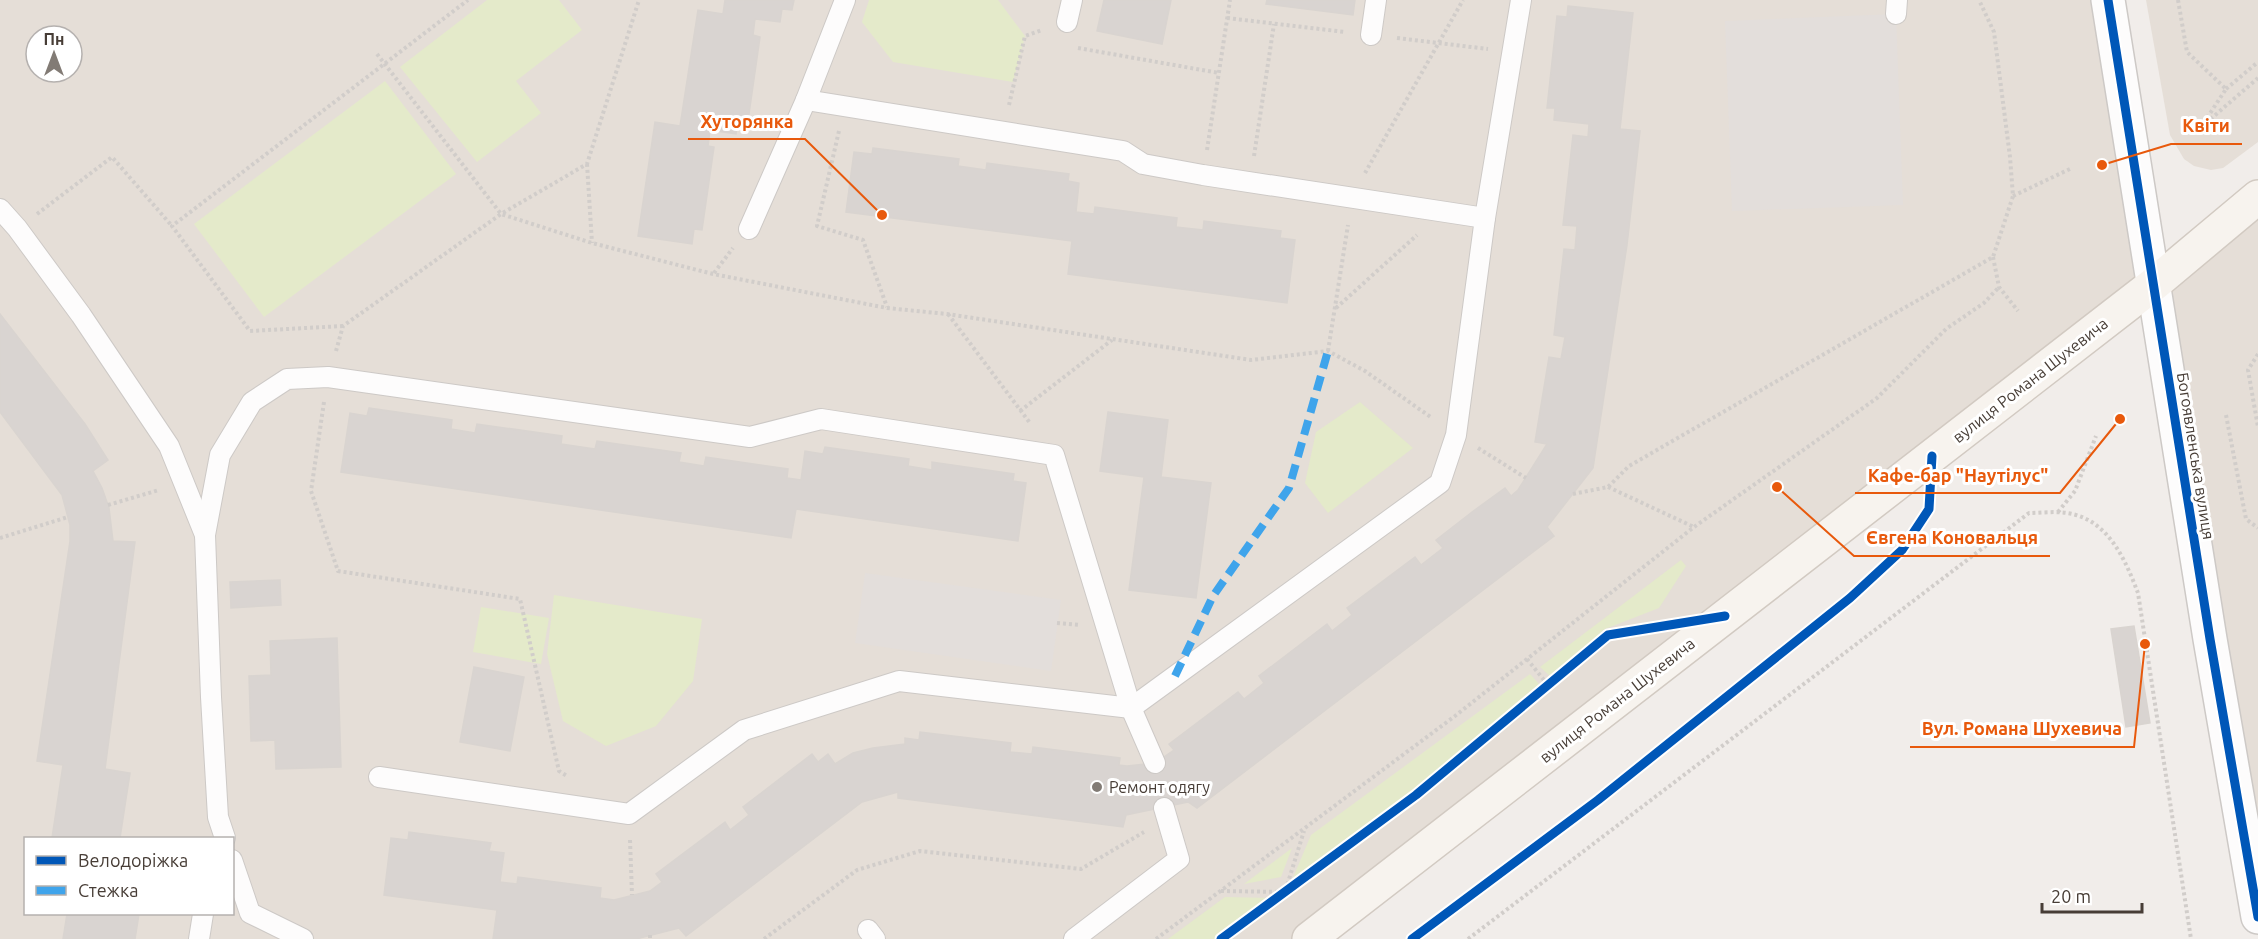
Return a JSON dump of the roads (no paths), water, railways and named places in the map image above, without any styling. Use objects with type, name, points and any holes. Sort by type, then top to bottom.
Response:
[{"type":"main road","name":"вулиця Романа Шухевича","points":[[1312,937],[2154,284],[2258,197]]},
{"type":"street","name":"Богоявленська вулиця","points":[[2108,0],[2210,639],[2258,917]]},
{"type":"lane","points":[[749,229],[806,100],[845,0]]},
{"type":"lane","points":[[1067,22],[1072,0]]},
{"type":"lane","points":[[1371,35],[1376,0]]},
{"type":"lane","points":[[379,777],[628,814],[744,730],[899,681],[1131,708],[1440,483],[1456,435],[1485,218],[1521,0]]},
{"type":"lane","points":[[806,100],[1123,152],[1143,164],[1203,175],[1485,218]]},
{"type":"lane","points":[[0,209],[24,237],[108,355],[168,446],[205,535]]},
{"type":"lane","points":[[215,837],[218,817],[205,535],[220,455],[252,402],[287,379],[328,377],[750,437],[821,418],[1054,455],[1131,708],[1155,763]]},
{"type":"lane","points":[[1074,939],[1179,859],[1166,813]]},
{"type":"lane","points":[[218,817],[225,837]]},
{"type":"lane","points":[[234,866],[250,913],[303,939]]},
{"type":"lane","points":[[199,939],[203,915]]},
{"type":"place","name":"Квіти","points":[[2102,165]]},
{"type":"place","name":"Хуторянка","points":[[882,215]]},
{"type":"place","name":"Кафе-бар \"Наутілус\"","points":[[2120,419]]},
{"type":"place","name":"Євгена Коновальця","points":[[1777,487]]},
{"type":"place","name":"Вул. Романа Шухевича","points":[[2145,644]]},
{"type":"place","name":"Ремонт одягу","points":[[1097,787]]}]
